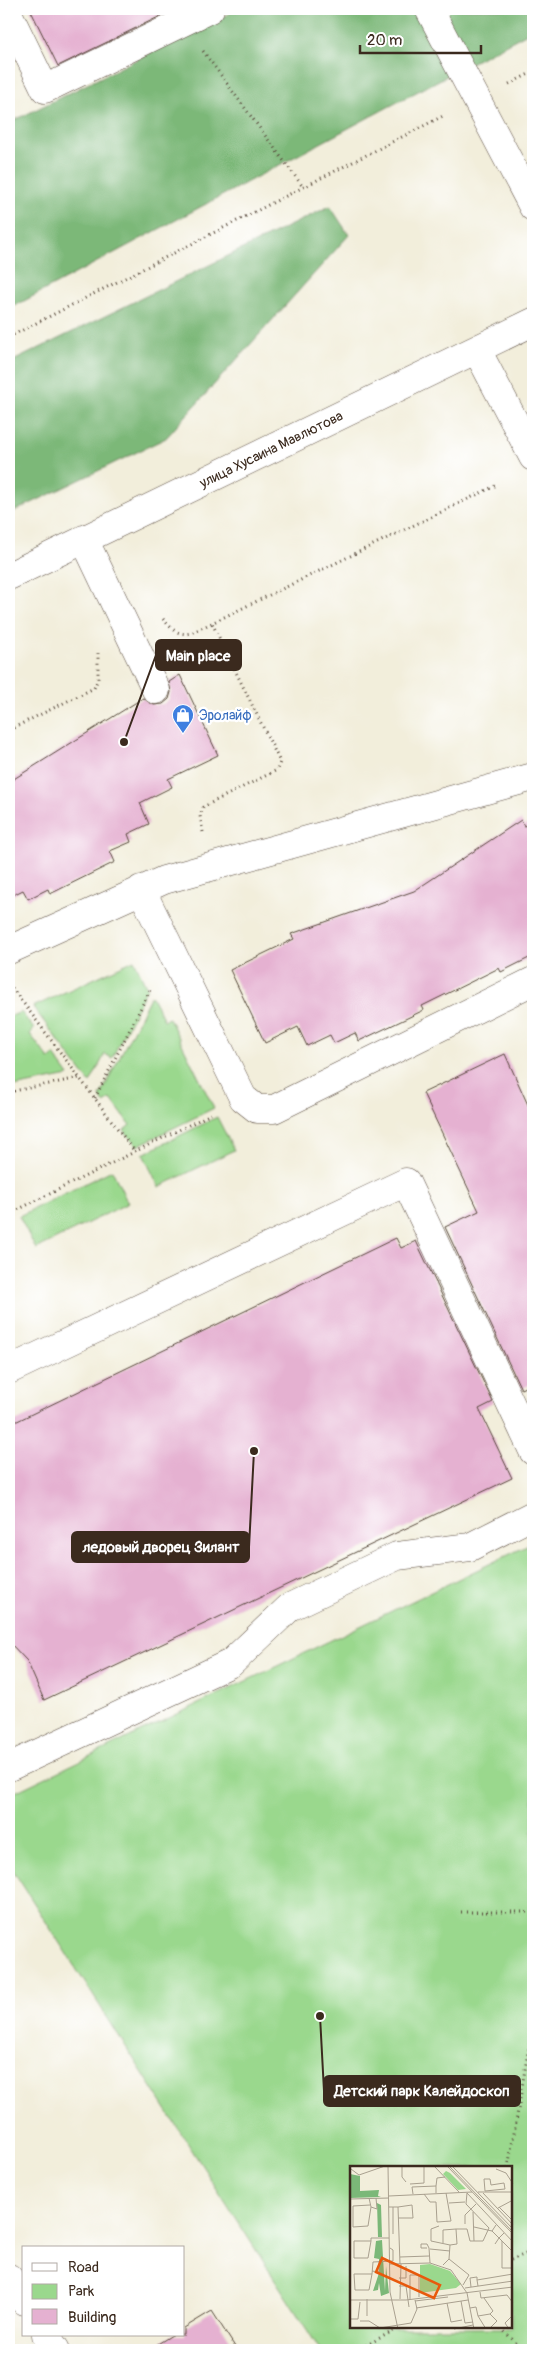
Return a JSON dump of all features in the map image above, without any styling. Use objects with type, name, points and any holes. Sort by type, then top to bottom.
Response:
[{"type":"street","points":[[9,16],[45,89],[210,9]]},
{"type":"street","points":[[429,9],[533,207]]},
{"type":"street","name":"улица Хусаина Мавлютова","points":[[9,576],[533,322]]},
{"type":"street","points":[[477,350],[533,457]]},
{"type":"street","points":[[84,539],[156,690]]},
{"type":"street","points":[[9,950],[141,889],[208,867],[533,776]]},
{"type":"street","points":[[141,889],[243,1098],[257,1109],[274,1109],[533,981]]},
{"type":"street","points":[[9,1370],[406,1182],[533,1451]]},
{"type":"street","points":[[9,1767],[231,1663],[290,1607],[397,1556],[470,1547],[533,1515]]},
{"type":"street","points":[[9,2278],[22,2298]]},
{"type":"street","points":[[47,2336],[56,2350]]},
{"type":"path","points":[[182,22],[303,187]]},
{"type":"path","points":[[9,337],[533,72]]},
{"type":"path","points":[[161,617],[174,631],[181,634],[190,633],[495,486]]},
{"type":"path","points":[[208,867],[201,810],[206,805],[277,770],[280,762],[212,623]]},
{"type":"path","points":[[9,730],[94,688],[98,679],[98,646]]},
{"type":"path","points":[[95,1098],[170,949]]},
{"type":"path","points":[[9,984],[134,1152]]},
{"type":"path","points":[[9,1092],[79,1078]]},
{"type":"path","points":[[9,1214],[243,1098]]},
{"type":"path","points":[[461,1912],[533,1912]]},
{"type":"path","points":[[508,2166],[533,2023]]},
{"type":"path","points":[[512,2260],[533,2251]]},
{"type":"path","points":[[357,2350],[397,2329]]},
{"type":"path","points":[[502,2329],[523,2350]]},
{"type":"green space","points":[[238,9],[533,9],[533,30],[9,309],[9,123]]},
{"type":"green space","points":[[330,206],[349,235],[166,438],[9,514],[9,363]]},
{"type":"green space","points":[[134,960],[147,988],[112,1058],[105,1054],[90,1083],[33,1007]]},
{"type":"green space","points":[[151,995],[164,1020],[169,1018],[214,1108],[137,1146],[124,1130],[130,1125],[111,1099],[104,1103],[100,1096]]},
{"type":"green space","points":[[21,1012],[34,1029],[30,1034],[49,1059],[54,1055],[69,1076],[9,1088],[9,1017]]},
{"type":"green space","points":[[217,1117],[234,1150],[159,1187],[143,1154]]},
{"type":"green space","points":[[112,1170],[128,1203],[36,1249],[19,1216]]},
{"type":"green space","points":[[533,1543],[533,2350],[320,2350],[9,1864],[9,1795]]},
{"type":"building","points":[[30,9],[175,9],[58,66]]},
{"type":"building","points":[[180,675],[218,755],[168,779],[172,787],[140,803],[149,824],[128,834],[131,842],[110,851],[115,862],[50,894],[48,889],[28,899],[23,890],[9,897],[9,782],[143,698],[154,705],[163,704],[169,699],[171,692],[169,682]]},
{"type":"building","points":[[521,820],[524,826],[533,822],[533,956],[501,972],[499,968],[422,1006],[424,1010],[359,1041],[355,1033],[334,1043],[330,1035],[307,1046],[298,1027],[265,1043],[230,970],[294,939],[291,934],[414,891]]},
{"type":"building","points":[[505,1054],[533,1116],[533,1383],[521,1389],[445,1227],[479,1211],[423,1093]]},
{"type":"building","points":[[396,1238],[401,1248],[416,1241],[493,1402],[479,1409],[512,1478],[44,1700],[27,1661],[9,1642],[9,1425]]},
{"type":"building","points":[[212,2311],[237,2350],[148,2350],[170,2336],[185,2336],[185,2327]]},
{"type":"place","name":"Эролайф","points":[[183,734]]},
{"type":"place","name":"Main place","points":[[124,742]]},
{"type":"place","name":"ледовый дворец Зилант","points":[[254,1451]]},
{"type":"place","name":"Детский парк Калейдоскоп","points":[[320,2016]]}]
